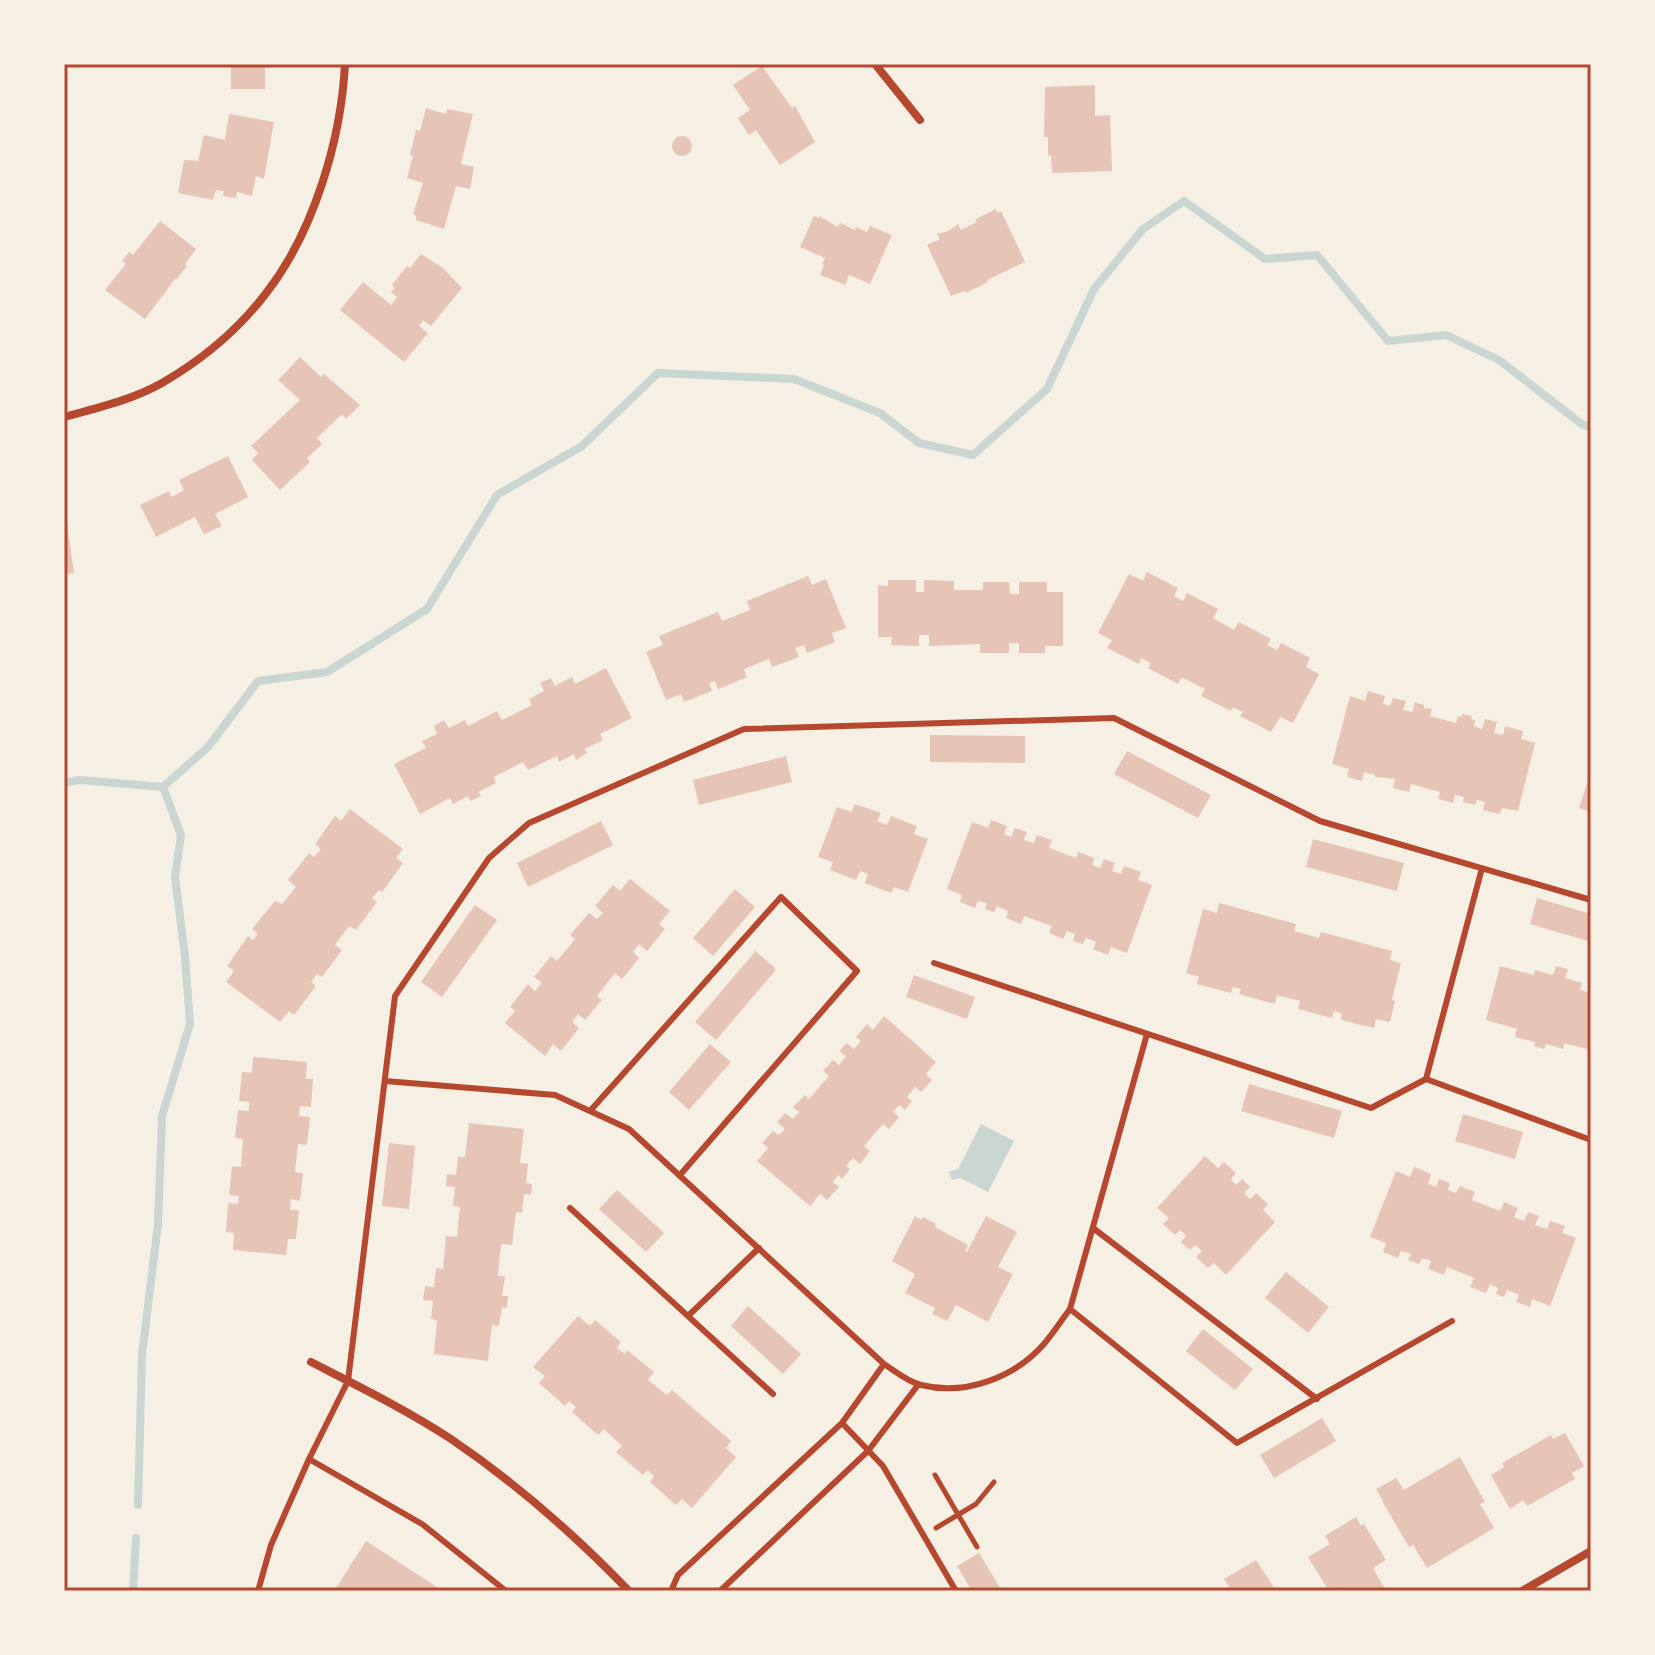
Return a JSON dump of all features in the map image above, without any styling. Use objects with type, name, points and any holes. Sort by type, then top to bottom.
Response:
[{"type":"street","points":[[64,417],[116,403],[159,385],[214,347],[240,324],[268,291],[290,256],[326,176],[338,128],[345,64]]},
{"type":"street","points":[[875,64],[920,120]]},
{"type":"street","points":[[311,1362],[385,1400],[450,1439],[523,1492],[592,1552],[629,1591]]},
{"type":"street","points":[[1522,1591],[1591,1551]]},
{"type":"lane","points":[[258,1591],[271,1545],[348,1381],[395,996],[489,858],[529,823],[744,729],[1114,718],[1320,821],[1591,900]]},
{"type":"lane","points":[[934,963],[1371,1108],[1426,1079],[1482,868]]},
{"type":"lane","points":[[590,1111],[781,897],[857,971],[680,1175]]},
{"type":"lane","points":[[385,1081],[555,1095],[629,1129],[884,1364],[918,1385],[953,1389],[991,1381],[1017,1368],[1042,1346],[1070,1309],[1147,1034]]},
{"type":"lane","points":[[1426,1079],[1591,1140]]},
{"type":"lane","points":[[570,1208],[773,1394]]},
{"type":"lane","points":[[1093,1228],[1317,1399]]},
{"type":"lane","points":[[688,1316],[759,1248]]},
{"type":"lane","points":[[1070,1309],[1237,1443],[1452,1321]]},
{"type":"lane","points":[[671,1591],[678,1575],[842,1423],[884,1364]]},
{"type":"lane","points":[[720,1591],[868,1451],[918,1385]]},
{"type":"lane","points":[[842,1423],[883,1466],[956,1591]]},
{"type":"lane","points":[[309,1459],[422,1524],[506,1591]]},
{"type":"path","points":[[935,1475],[977,1547]]},
{"type":"path","points":[[957,1515],[976,1504],[994,1482]]},
{"type":"shaded area","points":[[981,1124],[1014,1141],[988,1192],[960,1178],[952,1180],[949,1172],[958,1169]]},
{"type":"building","points":[[231,64],[269,64],[269,68],[265,68],[265,89],[231,89]]},
{"type":"building","points":[[762,66],[792,108],[795,106],[815,142],[780,165],[756,130],[749,135],[738,118],[750,110],[733,85]]},
{"type":"building","points":[[1095,85],[1095,116],[1110,115],[1112,171],[1052,173],[1048,137],[1044,137],[1045,87]]},
{"type":"building","points":[[426,108],[446,114],[447,109],[473,114],[461,164],[474,167],[470,189],[456,186],[444,229],[416,220],[413,214],[423,183],[407,178],[416,130],[420,131]]},
{"type":"building","points":[[229,114],[274,122],[264,179],[256,176],[252,196],[237,192],[236,198],[223,196],[224,191],[216,190],[213,200],[178,193],[184,160],[198,161],[204,135],[225,140]]},
{"type":"building","points":[[682,136],[689,139],[692,146],[689,153],[682,156],[675,153],[672,146],[675,139]]},
{"type":"building","points":[[996,209],[997,213],[1001,211],[1025,262],[966,293],[951,296],[927,245],[940,239],[937,234],[958,224],[961,230]]},
{"type":"building","points":[[814,216],[838,227],[840,223],[867,232],[870,226],[892,235],[870,284],[849,275],[845,285],[820,275],[825,258],[800,247]]},
{"type":"building","points":[[160,221],[196,249],[185,264],[187,266],[145,319],[105,290],[126,264],[122,261],[129,252],[133,255]]},
{"type":"building","points":[[421,254],[443,268],[462,288],[431,326],[423,320],[419,326],[428,333],[404,362],[340,310],[363,282],[391,305],[397,297],[391,292],[395,288],[392,285]]},
{"type":"building","points":[[300,357],[321,377],[324,374],[360,405],[346,419],[342,414],[317,438],[322,444],[307,458],[310,462],[280,490],[252,460],[258,453],[251,446],[300,400],[278,380]]},
{"type":"building","points":[[228,456],[248,497],[215,514],[222,526],[204,534],[195,517],[156,537],[140,505],[169,491],[171,497],[184,490],[179,480]]},
{"type":"building","points":[[64,516],[74,573],[64,574]]},
{"type":"building","points":[[1147,572],[1178,588],[1174,596],[1183,601],[1187,593],[1218,609],[1213,618],[1234,630],[1239,622],[1271,639],[1267,645],[1277,650],[1281,643],[1310,658],[1306,667],[1319,674],[1293,723],[1280,717],[1271,732],[1240,716],[1243,712],[1233,707],[1231,711],[1201,696],[1205,689],[1183,678],[1178,684],[1148,668],[1151,663],[1141,658],[1139,664],[1107,648],[1112,640],[1098,633],[1129,574],[1143,581]]},
{"type":"building","points":[[808,576],[812,585],[826,579],[846,628],[832,633],[835,642],[807,653],[804,645],[795,648],[799,657],[772,667],[769,659],[744,669],[747,677],[718,689],[715,681],[709,683],[712,691],[684,702],[681,694],[666,700],[646,652],[663,645],[659,636],[718,612],[722,621],[750,610],[747,601]]},
{"type":"building","points":[[888,580],[916,580],[916,592],[924,592],[924,580],[954,581],[954,590],[983,590],[983,582],[1009,582],[1010,594],[1019,594],[1019,582],[1047,582],[1047,592],[1063,592],[1063,646],[1045,646],[1045,653],[1019,653],[1019,643],[1009,643],[1009,653],[980,653],[980,644],[929,646],[929,635],[919,635],[919,646],[891,645],[892,637],[878,637],[878,585],[888,586]]},
{"type":"building","points":[[606,668],[632,718],[600,734],[603,740],[585,749],[587,753],[576,760],[574,754],[559,762],[557,756],[528,770],[523,762],[494,777],[496,783],[478,792],[481,796],[470,801],[468,796],[453,804],[450,798],[420,814],[394,764],[426,748],[422,741],[437,734],[434,726],[444,720],[449,728],[465,720],[468,726],[497,711],[502,720],[532,705],[529,699],[544,691],[540,683],[551,678],[555,686],[572,677],[575,684]]},
{"type":"building","points":[[1368,691],[1385,696],[1383,704],[1390,706],[1393,698],[1406,701],[1403,710],[1412,712],[1415,702],[1432,709],[1430,716],[1456,723],[1462,714],[1472,716],[1474,726],[1482,729],[1485,719],[1497,722],[1494,733],[1503,735],[1505,726],[1523,731],[1521,739],[1535,743],[1518,811],[1502,808],[1500,814],[1483,810],[1485,802],[1477,800],[1475,805],[1463,802],[1464,797],[1455,795],[1453,803],[1438,799],[1440,792],[1411,784],[1409,792],[1393,788],[1395,779],[1375,777],[1364,772],[1362,781],[1347,777],[1349,769],[1332,764],[1350,696],[1365,701]]},
{"type":"building","points":[[930,735],[1025,736],[1025,763],[930,762]]},
{"type":"building","points":[[1127,751],[1211,795],[1198,818],[1114,774]]},
{"type":"building","points":[[786,756],[792,782],[699,805],[693,780]]},
{"type":"building","points":[[1591,775],[1591,812],[1579,808]]},
{"type":"building","points":[[855,804],[881,813],[877,821],[887,825],[891,816],[917,826],[914,834],[928,839],[908,892],[894,887],[891,893],[865,883],[868,874],[860,871],[856,880],[830,870],[833,862],[818,857],[837,807],[851,812]]},
{"type":"building","points":[[350,809],[403,849],[396,858],[403,863],[382,892],[379,890],[372,898],[377,902],[356,930],[349,926],[335,945],[342,950],[322,977],[317,974],[311,982],[316,986],[294,1015],[289,1011],[280,1022],[226,982],[234,971],[227,966],[248,936],[253,940],[258,934],[252,929],[275,901],[282,904],[296,887],[288,880],[309,853],[314,857],[321,849],[315,844],[335,816],[341,821]]},
{"type":"building","points":[[991,820],[1007,826],[1004,834],[1011,837],[1015,828],[1027,832],[1024,840],[1034,843],[1037,835],[1052,840],[1049,848],[1076,858],[1078,852],[1094,858],[1092,865],[1100,868],[1104,859],[1115,863],[1112,871],[1121,874],[1124,866],[1141,872],[1138,880],[1152,885],[1127,953],[1111,947],[1108,955],[1093,949],[1096,942],[1086,938],[1083,944],[1073,941],[1075,934],[1067,931],[1063,939],[1049,933],[1052,926],[1024,916],[1021,924],[1006,918],[1008,911],[997,906],[994,912],[985,909],[987,903],[978,901],[975,908],[960,902],[962,895],[947,889],[972,822],[988,828]]},
{"type":"building","points":[[601,821],[613,845],[528,887],[517,863]]},
{"type":"building","points":[[1313,839],[1404,863],[1397,891],[1306,867]]},
{"type":"building","points":[[630,879],[670,911],[659,924],[665,929],[647,951],[639,944],[633,952],[639,958],[622,979],[615,973],[597,996],[602,1000],[585,1020],[578,1014],[572,1022],[579,1028],[561,1051],[553,1044],[545,1056],[505,1023],[515,1011],[510,1007],[528,984],[535,991],[542,983],[534,977],[551,956],[557,961],[575,939],[570,935],[589,913],[597,919],[603,913],[595,906],[613,885],[620,891]]},
{"type":"building","points":[[735,889],[755,907],[713,956],[693,938]]},
{"type":"building","points":[[1537,898],[1591,914],[1591,942],[1530,924]]},
{"type":"building","points":[[1219,903],[1296,924],[1294,931],[1319,938],[1321,932],[1392,951],[1390,960],[1401,963],[1390,1022],[1376,1019],[1374,1028],[1341,1020],[1342,1014],[1334,1011],[1332,1018],[1298,1009],[1300,1001],[1277,995],[1275,1004],[1239,994],[1241,989],[1233,987],[1231,993],[1197,984],[1199,977],[1186,973],[1203,909],[1217,913]]},
{"type":"building","points":[[475,905],[497,920],[442,997],[421,982]]},
{"type":"building","points":[[754,950],[775,971],[716,1040],[695,1022]]},
{"type":"building","points":[[1500,966],[1534,975],[1535,970],[1553,975],[1556,966],[1568,969],[1565,978],[1582,983],[1580,990],[1591,993],[1591,1050],[1564,1043],[1563,1049],[1546,1044],[1544,1049],[1534,1046],[1535,1042],[1515,1037],[1517,1029],[1486,1020]]},
{"type":"building","points":[[914,975],[975,997],[967,1019],[906,997]]},
{"type":"building","points":[[884,1016],[936,1062],[926,1074],[932,1080],[921,1092],[915,1087],[907,1097],[912,1101],[905,1110],[899,1105],[893,1112],[899,1117],[889,1129],[883,1124],[864,1146],[870,1151],[860,1164],[853,1158],[846,1166],[850,1169],[842,1179],[838,1175],[833,1182],[839,1187],[827,1200],[820,1194],[810,1206],[757,1161],[768,1148],[762,1143],[773,1131],[779,1135],[785,1129],[777,1122],[785,1113],[793,1119],[799,1112],[793,1107],[805,1095],[809,1099],[829,1076],[823,1071],[833,1060],[839,1065],[846,1056],[839,1051],[847,1043],[854,1049],[861,1041],[856,1037],[867,1024],[873,1030]]},
{"type":"building","points":[[710,1044],[731,1062],[689,1110],[669,1092]]},
{"type":"building","points":[[253,1057],[307,1062],[306,1079],[313,1079],[311,1107],[300,1106],[299,1116],[310,1117],[307,1145],[298,1144],[295,1172],[303,1173],[300,1201],[291,1199],[290,1210],[299,1210],[296,1239],[288,1239],[286,1255],[233,1250],[234,1233],[226,1232],[228,1203],[238,1204],[239,1196],[229,1195],[232,1166],[241,1167],[243,1139],[235,1138],[238,1110],[249,1111],[249,1102],[239,1101],[242,1072],[252,1073]]},
{"type":"building","points":[[1249,1084],[1342,1111],[1334,1138],[1241,1111]]},
{"type":"building","points":[[1463,1114],[1523,1132],[1515,1159],[1455,1141]]},
{"type":"building","points":[[469,1123],[524,1129],[520,1163],[528,1164],[526,1183],[532,1184],[531,1195],[524,1194],[522,1213],[516,1212],[512,1245],[501,1244],[498,1276],[505,1276],[502,1296],[508,1296],[507,1308],[502,1307],[499,1326],[492,1325],[488,1361],[434,1354],[437,1320],[431,1319],[433,1301],[423,1300],[425,1286],[434,1287],[436,1268],[443,1269],[446,1236],[457,1237],[460,1207],[453,1206],[455,1187],[446,1186],[447,1174],[456,1175],[458,1157],[465,1157]]},
{"type":"building","points":[[389,1143],[415,1146],[409,1209],[382,1206]]},
{"type":"building","points":[[1205,1156],[1218,1168],[1224,1162],[1236,1173],[1231,1179],[1236,1185],[1242,1179],[1250,1187],[1244,1193],[1250,1199],[1256,1193],[1268,1204],[1263,1210],[1275,1222],[1226,1275],[1214,1263],[1208,1268],[1196,1257],[1202,1251],[1195,1245],[1190,1250],[1181,1242],[1186,1236],[1180,1230],[1175,1235],[1163,1224],[1169,1218],[1157,1208]]},
{"type":"building","points":[[1414,1167],[1431,1174],[1428,1184],[1436,1187],[1439,1179],[1450,1183],[1448,1190],[1456,1193],[1460,1186],[1475,1192],[1472,1200],[1500,1211],[1504,1202],[1518,1208],[1514,1217],[1524,1221],[1528,1212],[1539,1216],[1535,1225],[1547,1229],[1550,1221],[1565,1226],[1562,1233],[1576,1238],[1550,1306],[1532,1299],[1530,1307],[1516,1302],[1519,1295],[1507,1290],[1504,1297],[1496,1294],[1498,1288],[1490,1284],[1486,1293],[1470,1287],[1474,1278],[1447,1267],[1444,1275],[1428,1269],[1431,1261],[1422,1258],[1419,1264],[1408,1260],[1411,1254],[1401,1251],[1398,1258],[1383,1252],[1386,1243],[1370,1237],[1396,1171],[1410,1177]]},
{"type":"building","points":[[617,1190],[664,1233],[646,1252],[599,1209]]},
{"type":"building","points":[[915,1216],[936,1224],[935,1227],[968,1245],[967,1252],[986,1216],[1017,1232],[998,1267],[1013,1274],[988,1322],[956,1305],[947,1321],[932,1314],[935,1308],[905,1293],[915,1274],[892,1261]]},
{"type":"building","points":[[1286,1272],[1329,1307],[1308,1333],[1265,1298]]},
{"type":"building","points":[[748,1306],[801,1354],[783,1374],[731,1326]]},
{"type":"building","points":[[578,1316],[590,1326],[595,1320],[621,1342],[617,1348],[625,1354],[627,1350],[654,1372],[648,1380],[667,1395],[672,1390],[731,1441],[726,1448],[736,1457],[692,1508],[682,1499],[676,1505],[650,1482],[654,1476],[647,1470],[643,1475],[616,1452],[622,1446],[604,1429],[598,1435],[572,1412],[576,1407],[569,1401],[565,1406],[539,1383],[545,1376],[533,1367]]},
{"type":"building","points":[[1203,1329],[1253,1369],[1235,1390],[1186,1351]]},
{"type":"building","points":[[1322,1418],[1336,1441],[1274,1478],[1260,1455]]},
{"type":"building","points":[[1565,1433],[1584,1466],[1572,1473],[1575,1479],[1527,1506],[1523,1500],[1510,1509],[1491,1475],[1504,1467],[1502,1463],[1551,1435],[1553,1439]]},
{"type":"building","points":[[1460,1457],[1485,1502],[1480,1504],[1494,1528],[1427,1568],[1413,1545],[1409,1547],[1376,1489],[1396,1478],[1404,1490]]},
{"type":"building","points":[[1356,1517],[1361,1526],[1364,1524],[1386,1560],[1373,1568],[1386,1591],[1342,1591],[1339,1587],[1329,1591],[1308,1557],[1330,1544],[1325,1536]]},
{"type":"building","points":[[366,1541],[443,1591],[334,1591]]},
{"type":"building","points":[[979,1553],[1002,1591],[972,1591],[957,1566]]},
{"type":"building","points":[[1256,1560],[1276,1591],[1225,1591],[1230,1588],[1224,1579]]},
{"type":"waterway","points":[[64,783],[79,780],[163,787],[208,747],[258,681],[327,672],[427,609],[497,495],[582,446],[658,373],[794,379],[880,413],[919,443],[973,455],[1047,389],[1094,289],[1143,229],[1184,201],[1265,259],[1317,255],[1388,341],[1446,335],[1499,360],[1583,425],[1591,427]]},
{"type":"waterway","points":[[138,1505],[142,1355],[158,1224],[162,1116],[190,1024],[175,877],[181,835],[163,787]]},
{"type":"waterway","points":[[133,1591],[136,1538]]}]
